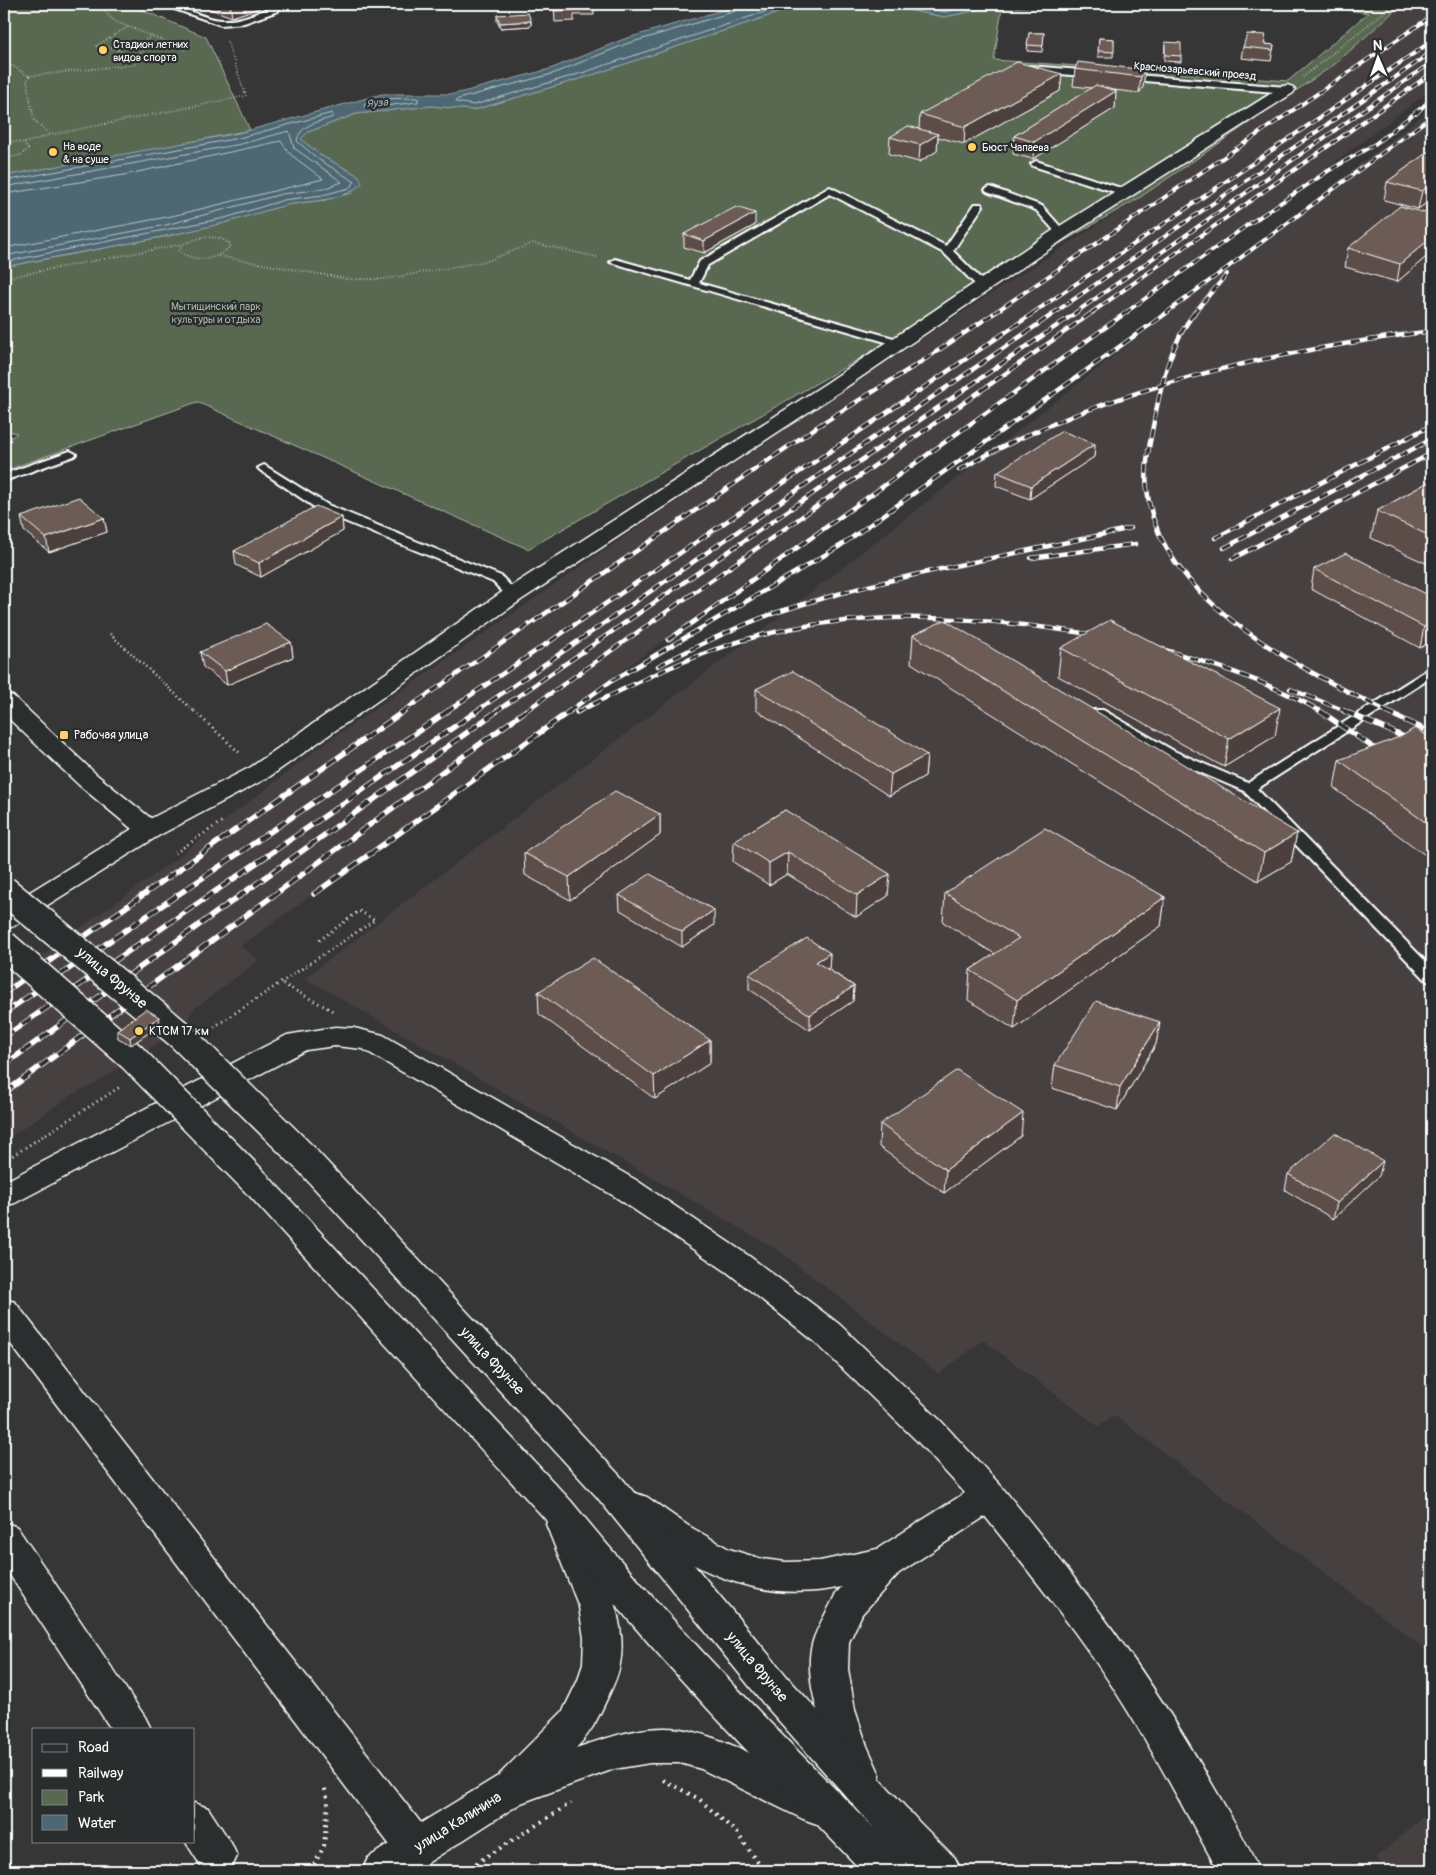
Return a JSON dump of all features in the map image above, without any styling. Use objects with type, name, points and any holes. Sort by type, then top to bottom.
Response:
[{"type":"street","points":[[4,920],[148,830],[200,802],[222,795],[260,772],[513,595],[900,343],[1061,233],[1287,90]]},
{"type":"street","points":[[4,701],[88,780],[148,830]]},
{"type":"street","name":"улица Фрунзе","points":[[4,890],[180,1035],[304,1158],[609,1487],[776,1691],[941,1871]]},
{"type":"street","points":[[4,945],[132,1057],[256,1183],[559,1511],[602,1565],[728,1707],[889,1871]]},
{"type":"street","points":[[4,1196],[297,1042],[322,1037],[365,1039],[625,1188],[738,1264],[827,1333],[929,1431],[988,1496],[1042,1560],[1163,1734],[1239,1871]]},
{"type":"street","points":[[4,1310],[416,1848]]},
{"type":"street","points":[[609,1487],[677,1539],[712,1558],[743,1571],[769,1576],[810,1577],[886,1562]]},
{"type":"street","points":[[875,1801],[848,1748],[836,1710],[829,1669],[831,1642],[849,1604],[886,1562],[988,1496]]},
{"type":"street","points":[[508,1790],[576,1723],[596,1682],[602,1663],[602,1638],[596,1607],[559,1511]]},
{"type":"street","points":[[4,1536],[131,1728]]},
{"type":"street","points":[[508,1790],[614,1752],[650,1746],[680,1746],[716,1757],[834,1814]]},
{"type":"street","name":"улица Калинина","points":[[382,1871],[508,1790]]},
{"type":"street","points":[[195,1823],[217,1856]]},
{"type":"lane","points":[[164,4],[221,23],[241,21],[276,9],[277,4]]},
{"type":"lane","points":[[1020,68],[1100,74]]},
{"type":"lane","name":"Краснозарьевский проезд","points":[[1109,75],[1287,90]]},
{"type":"lane","points":[[1036,164],[1124,192]]},
{"type":"lane","points":[[693,284],[704,263],[830,190],[948,251],[984,287]]},
{"type":"lane","points":[[990,190],[1039,208],[1061,233]]},
{"type":"lane","points":[[948,251],[978,206]]},
{"type":"lane","points":[[615,262],[900,343]]},
{"type":"lane","points":[[4,478],[70,454]]},
{"type":"lane","points":[[264,468],[324,508],[497,579],[513,595]]},
{"type":"lane","points":[[1249,788],[1432,671]]},
{"type":"lane","points":[[1085,705],[1169,754],[1249,788],[1432,977]]},
{"type":"path","points":[[98,4],[114,21],[186,50]]},
{"type":"path","points":[[1287,90],[1394,4]]},
{"type":"path","points":[[4,140],[24,143],[50,135],[246,96],[221,23]]},
{"type":"path","points":[[120,49],[96,46],[128,27]]},
{"type":"path","points":[[140,44],[151,36]]},
{"type":"path","points":[[140,44],[150,48],[143,54],[129,56],[117,51],[120,49],[124,45],[140,44]]},
{"type":"path","points":[[4,61],[29,76],[139,64],[136,55]]},
{"type":"path","points":[[29,76],[27,82],[34,120],[50,135]]},
{"type":"path","points":[[4,159],[26,152],[28,149],[24,143]]},
{"type":"path","points":[[4,278],[183,244],[204,237],[225,240],[230,246],[218,256]]},
{"type":"path","points":[[183,244],[180,251],[187,256],[201,258],[218,256],[360,280],[402,277],[487,261],[533,243],[551,245],[615,262]]},
{"type":"path","points":[[110,634],[260,772]]},
{"type":"path","points":[[175,853],[217,825]]},
{"type":"path","points":[[317,942],[350,917]]},
{"type":"path","points":[[654,1780],[663,1780],[699,1799],[736,1833],[764,1871]]},
{"type":"path","points":[[464,1871],[576,1800]]},
{"type":"shaded area","points":[[1402,4],[1432,4],[1432,90],[1266,215],[699,615],[241,946],[259,960],[194,1009],[182,1028],[89,1087],[78,1091],[4,1141],[4,983],[172,862],[317,749],[753,448],[1139,198],[1335,64]]},
{"type":"shaded area","points":[[1432,108],[1432,1654],[1114,1415],[1098,1426],[983,1340],[939,1374],[778,1250],[305,978],[752,638]]},
{"type":"shaded area","points":[[1432,1808],[1432,1871],[1391,1871],[1376,1858]]},
{"type":"green space","points":[[4,4],[128,4],[206,37],[250,130],[120,156],[4,176]]},
{"type":"green space","name":"Мытищинский парк культуры и отдыха","points":[[804,4],[875,4],[945,17],[1004,4],[1071,4],[1002,8],[994,60],[1288,81],[1368,13],[1312,4],[1402,4],[1335,64],[1139,198],[528,549],[197,402],[4,471],[4,443],[17,433],[4,430],[4,267],[168,236],[227,222],[285,205],[325,200],[352,193],[359,176],[320,155],[301,139],[308,132],[356,114],[431,106],[474,110],[586,77]]},
{"type":"water","name":"Яуза","points":[[743,4],[804,4],[586,77],[474,110],[431,106],[356,114],[308,132],[301,139],[320,155],[359,176],[362,183],[354,190],[335,198],[283,206],[224,223],[170,235],[4,267],[4,176],[239,133],[382,94],[455,94],[550,69],[624,39]]},
{"type":"water","points":[[875,4],[1004,4],[945,17]]},
{"type":"building","points":[[554,4],[574,4],[574,10],[554,11]]},
{"type":"building","points":[[528,13],[531,21],[500,23],[497,15]]},
{"type":"building","points":[[1029,33],[1044,33],[1043,46],[1027,45]]},
{"type":"building","points":[[1247,34],[1266,35],[1264,44],[1274,45],[1273,50],[1243,47]]},
{"type":"building","points":[[1099,38],[1114,39],[1114,52],[1098,51]]},
{"type":"building","points":[[1165,42],[1181,43],[1181,56],[1165,55]]},
{"type":"building","points":[[1017,62],[1062,74],[965,127],[920,114]]},
{"type":"building","points":[[1078,62],[1145,70],[1141,77],[1075,69]]},
{"type":"building","points":[[1096,85],[1116,91],[1034,142],[1014,136]]},
{"type":"building","points":[[908,126],[938,134],[920,145],[890,137]]},
{"type":"building","points":[[1432,149],[1432,183],[1422,191],[1387,182]]},
{"type":"building","points":[[1400,206],[1432,215],[1432,237],[1400,264],[1348,248]]},
{"type":"building","points":[[736,207],[755,213],[704,241],[684,234]]},
{"type":"building","points":[[1062,431],[1095,444],[1031,486],[997,472]]},
{"type":"building","points":[[1432,480],[1432,537],[1377,511]]},
{"type":"building","points":[[79,497],[104,518],[46,538],[21,517]]},
{"type":"building","points":[[316,506],[342,517],[259,563],[234,551]]},
{"type":"building","points":[[1346,553],[1432,597],[1432,622],[1424,627],[1314,569]]},
{"type":"building","points":[[945,620],[1297,833],[1264,853],[913,635]]},
{"type":"building","points":[[1110,620],[1280,708],[1229,739],[1061,648]]},
{"type":"building","points":[[266,624],[291,642],[225,671],[200,652]]},
{"type":"building","points":[[793,671],[927,755],[891,774],[756,689]]},
{"type":"building","points":[[1415,728],[1432,739],[1432,827],[1339,760],[1402,736]]},
{"type":"building","points":[[615,791],[660,814],[569,877],[524,853]]},
{"type":"building","points":[[785,810],[890,874],[857,895],[788,852],[769,863],[734,841]]},
{"type":"building","points":[[1045,828],[1165,897],[1017,1000],[970,970],[1019,938],[945,893]]},
{"type":"building","points":[[650,874],[714,910],[682,932],[619,895]]},
{"type":"building","points":[[807,938],[830,953],[816,962],[854,986],[810,1015],[749,974]]},
{"type":"building","points":[[593,958],[710,1040],[654,1076],[538,992]]},
{"type":"building","points":[[1096,1001],[1160,1022],[1120,1087],[1055,1065]]},
{"type":"building","points":[[146,1009],[159,1017],[130,1038],[117,1030]]},
{"type":"building","points":[[957,1070],[1023,1113],[946,1170],[880,1124]]},
{"type":"building","points":[[1335,1133],[1383,1161],[1337,1203],[1288,1174]]},
{"type":"building","points":[[4,1852],[13,1867],[7,1871],[4,1871]]},
{"type":"railway","points":[[994,313],[1432,16]]},
{"type":"railway","points":[[1033,313],[1432,41]]},
{"type":"railway","points":[[1054,313],[1432,52]]},
{"type":"railway","points":[[1075,313],[1432,62]]},
{"type":"railway","points":[[1091,313],[1432,73]]},
{"type":"railway","points":[[1416,114],[1432,97]]},
{"type":"railway","points":[[1125,313],[1246,226],[1328,171],[1375,144],[1421,108]]},
{"type":"railway","points":[[1166,313],[1432,116]]},
{"type":"railway","points":[[1194,313],[1227,274]]},
{"type":"railway","points":[[402,712],[821,424],[921,362],[996,312]]},
{"type":"railway","points":[[446,712],[1035,312]]},
{"type":"railway","points":[[475,712],[1056,312]]},
{"type":"railway","points":[[495,712],[1077,312]]},
{"type":"railway","points":[[524,712],[1093,312]]},
{"type":"railway","points":[[668,640],[1127,312]]},
{"type":"railway","points":[[568,712],[610,682],[840,546],[1168,312]]},
{"type":"railway","points":[[1162,386],[1173,350],[1186,324],[1195,312]]},
{"type":"railway","points":[[1162,386],[1249,363],[1310,350],[1432,331]]},
{"type":"railway","points":[[959,470],[1014,441],[1071,417],[1162,386]]},
{"type":"railway","points":[[1162,386],[1149,446],[1146,472],[1147,489],[1157,529],[1177,564],[1205,596],[1238,625],[1314,674],[1388,712]]},
{"type":"railway","points":[[1215,538],[1432,425]]},
{"type":"railway","points":[[1224,548],[1432,439]]},
{"type":"railway","points":[[1232,559],[1432,453]]},
{"type":"railway","points":[[658,666],[743,625],[816,600],[905,577],[1131,528]]},
{"type":"railway","points":[[1031,558],[1136,544]]},
{"type":"railway","points":[[579,711],[577,712],[662,671],[706,653],[751,638],[795,628],[882,618],[926,618],[1014,624],[1101,636]]},
{"type":"railway","points":[[1155,647],[1220,667],[1262,683],[1322,712]]},
{"type":"railway","points":[[1290,689],[1348,712]]},
{"type":"railway","points":[[4,993],[404,711]]},
{"type":"railway","points":[[4,1013],[448,711]]},
{"type":"railway","points":[[4,1037],[477,711]]},
{"type":"railway","points":[[4,1065],[497,711]]},
{"type":"railway","points":[[4,1093],[525,711]]},
{"type":"railway","points":[[314,894],[570,711]]},
{"type":"railway","points":[[1320,711],[1384,755]]},
{"type":"railway","points":[[1344,711],[1432,749]]},
{"type":"railway","points":[[1385,711],[1432,733]]},
{"type":"place","name":"Стадион летних видов спорта","points":[[103,50]]},
{"type":"place","name":"Бюст Чапаева","points":[[972,147]]},
{"type":"place","name":"На воде & на суше","points":[[53,152]]},
{"type":"place","name":"Рабочая улица","points":[[64,735]]},
{"type":"place","name":"КТСМ 17 км","points":[[139,1031]]}]
